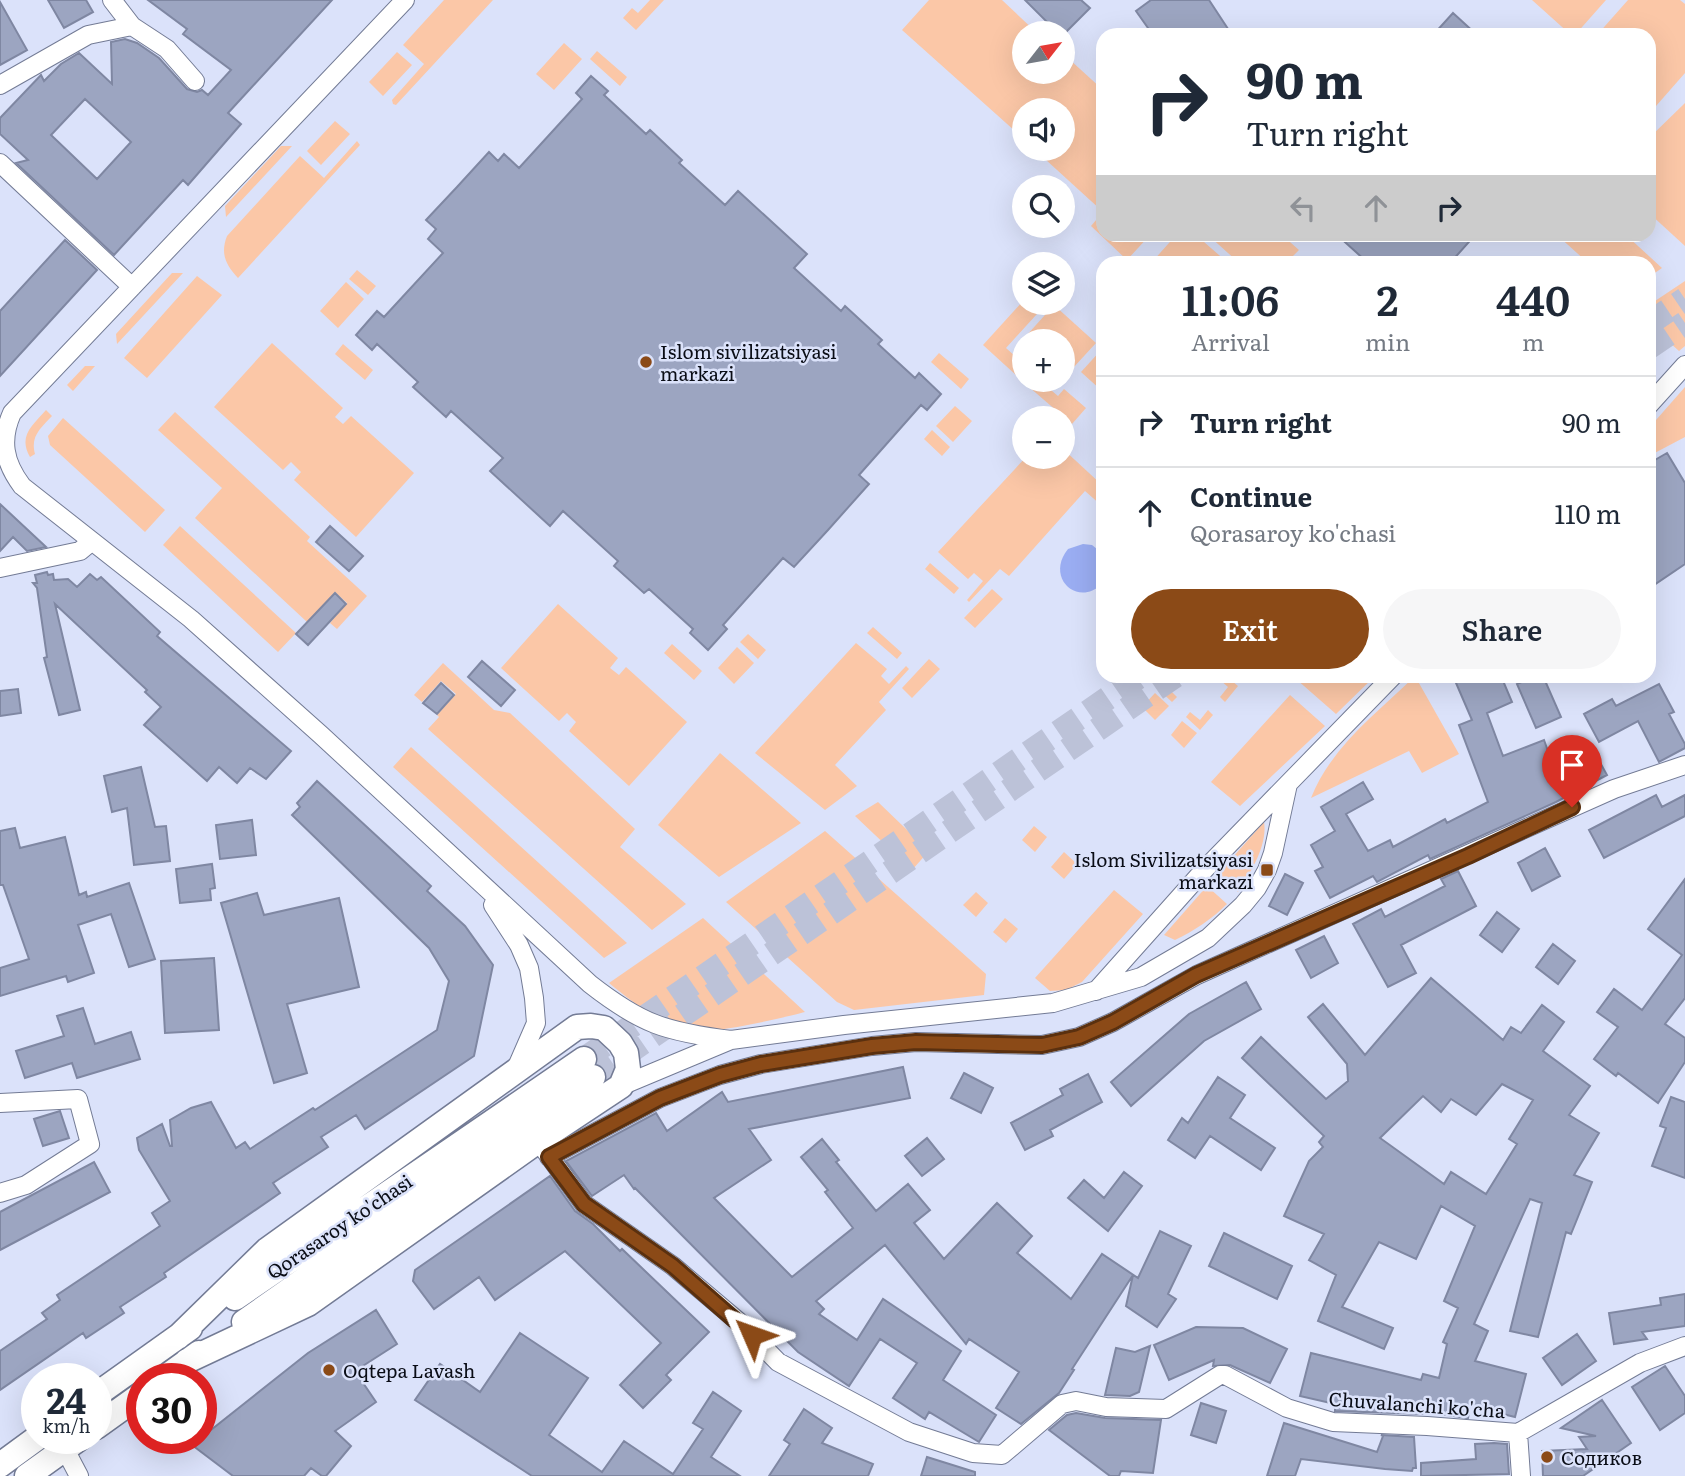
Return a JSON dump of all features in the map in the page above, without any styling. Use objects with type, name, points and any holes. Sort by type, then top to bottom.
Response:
[{"type":"main road","points":[[178,1336],[268,1250],[577,1027],[591,1026],[609,1031],[624,1048],[628,1069],[621,1086],[543,1149],[308,1304],[187,1362]]},
{"type":"main road","name":"Qorasaroy ko'chasi","points":[[112,1383],[178,1336],[589,1068],[187,1362]]},
{"type":"main road","points":[[0,1465],[21,1450]]},
{"type":"main road","points":[[27,1476],[54,1454]]},
{"type":"street","points":[[112,0],[132,26],[167,49],[195,81]]},
{"type":"street","points":[[405,0],[12,412],[4,431],[3,448],[7,463],[22,486],[191,619],[321,735],[590,984],[618,1006],[650,1024],[731,1040]]},
{"type":"street","points":[[0,86],[88,35],[132,26]]},
{"type":"street","points":[[0,163],[132,288]]},
{"type":"street","points":[[1656,397],[1685,365]]},
{"type":"street","points":[[0,568],[80,551],[92,541]]},
{"type":"street","points":[[1096,991],[1204,870],[1385,683]]},
{"type":"street","points":[[543,1149],[660,1098],[720,1075],[761,1064],[872,1046],[916,1042],[1042,1045],[1079,1037],[1113,1022],[1196,975],[1614,789],[1685,765]]},
{"type":"street","points":[[621,1086],[731,1040],[1053,1003],[1141,977],[1208,938],[1243,905],[1268,870],[1288,783]]},
{"type":"street","points":[[480,884],[519,945],[529,968],[536,1023],[514,1072]]},
{"type":"street","points":[[0,1103],[78,1099],[90,1144],[26,1185],[0,1193]]},
{"type":"street","name":"Chuvalanchi ko'cha","points":[[543,1149],[584,1204],[673,1266],[738,1322],[778,1362],[909,1432],[973,1453],[1002,1455],[1062,1404],[1076,1401],[1106,1407],[1166,1409],[1220,1375],[1225,1375],[1287,1408],[1333,1422],[1518,1433]]},
{"type":"street","points":[[1521,1476],[1518,1433],[1640,1363],[1685,1346]]},
{"type":"street","points":[[72,1454],[79,1476]]},
{"type":"shaded area","points":[[444,0],[493,0],[396,105],[393,104],[392,100],[424,64],[403,45]]},
{"type":"shaded area","points":[[650,0],[664,0],[636,30],[623,18],[632,8],[638,13]]},
{"type":"shaded area","points":[[929,0],[1002,0],[1024,21],[1012,21],[1012,84],[1075,84],[1075,64],[1096,84],[1096,206],[1075,186],[1075,175],[1063,175],[1047,161],[1075,161],[1075,98],[1012,98],[1012,128],[902,30]]},
{"type":"shaded area","points":[[1532,0],[1606,0],[1581,28],[1563,28]]},
{"type":"shaded area","points":[[1628,0],[1680,0],[1685,4],[1685,73],[1656,106],[1656,28],[1603,28]]},
{"type":"shaded area","points":[[564,43],[582,59],[554,90],[536,74]]},
{"type":"shaded area","points":[[597,51],[627,77],[620,86],[590,59]]},
{"type":"shaded area","points":[[397,52],[412,65],[383,96],[369,82]]},
{"type":"shaded area","points":[[1685,103],[1685,246],[1656,219],[1656,131]]},
{"type":"shaded area","points":[[335,121],[350,134],[321,165],[307,151]]},
{"type":"shaded area","points":[[357,141],[360,145],[238,278],[225,259],[227,236],[300,156],[324,178]]},
{"type":"shaded area","points":[[281,146],[292,146],[226,217],[225,206]]},
{"type":"shaded area","points":[[1108,242],[1144,242],[1131,256],[1123,256]]},
{"type":"shaded area","points":[[1170,242],[1204,242],[1220,256],[1157,256]]},
{"type":"shaded area","points":[[1216,242],[1290,242],[1299,250],[1293,256],[1231,256]]},
{"type":"shaded area","points":[[1565,242],[1634,242],[1649,256],[1580,256]]},
{"type":"shaded area","points":[[357,270],[376,286],[368,295],[349,279]]},
{"type":"shaded area","points":[[172,273],[183,273],[117,344],[116,334]]},
{"type":"shaded area","points":[[197,276],[222,295],[147,378],[124,358]]},
{"type":"shaded area","points":[[1685,281],[1685,346],[1679,351],[1656,330],[1656,300]]},
{"type":"shaded area","points":[[346,282],[364,299],[338,328],[320,311]]},
{"type":"shaded area","points":[[1012,313],[1036,315],[1023,329],[1012,329],[1012,341],[1006,348],[1012,353],[1012,371],[983,345]]},
{"type":"shaded area","points":[[1045,315],[1065,315],[1096,343],[1075,366],[1075,329],[1032,329]]},
{"type":"shaded area","points":[[272,343],[343,408],[335,417],[343,424],[351,416],[414,473],[356,537],[294,480],[301,472],[291,462],[283,470],[214,407]]},
{"type":"shaded area","points":[[343,344],[373,370],[365,380],[335,354]]},
{"type":"shaded area","points":[[939,353],[969,379],[961,389],[931,362]]},
{"type":"shaded area","points":[[1096,356],[1096,386],[1081,372]]},
{"type":"shaded area","points":[[85,366],[95,366],[73,391],[67,385]]},
{"type":"shaded area","points":[[1685,387],[1685,437],[1656,452],[1656,420]]},
{"type":"shaded area","points":[[1035,392],[1053,392],[1058,396],[1061,392],[1067,392],[1086,408],[1075,421],[1075,406],[1051,406]]},
{"type":"shaded area","points":[[955,406],[972,421],[953,442],[936,426]]},
{"type":"shaded area","points":[[46,410],[52,416],[38,433],[34,442],[35,454],[30,457],[25,443],[26,437]]},
{"type":"shaded area","points":[[175,412],[310,537],[307,541],[367,596],[337,629],[330,623],[347,603],[335,592],[307,622],[195,518],[222,488],[158,430]]},
{"type":"shaded area","points":[[63,418],[165,510],[145,532],[50,445],[48,436]]},
{"type":"shaded area","points":[[932,430],[950,447],[942,456],[924,439]]},
{"type":"shaded area","points":[[1075,460],[1096,479],[1096,501],[1085,491],[1009,576],[1000,569],[969,602],[967,600],[983,581],[974,573],[968,579],[938,552],[1015,469],[1075,469]]},
{"type":"shaded area","points":[[180,526],[296,633],[278,652],[163,545]]},
{"type":"shaded area","points":[[930,563],[959,588],[954,594],[925,569]]},
{"type":"shaded area","points":[[992,589],[1003,599],[975,628],[964,618]]},
{"type":"shaded area","points":[[558,604],[618,658],[610,668],[619,675],[626,667],[687,722],[629,786],[569,731],[576,722],[567,713],[559,721],[501,668]]},
{"type":"shaded area","points":[[873,627],[902,653],[897,659],[867,633]]},
{"type":"shaded area","points":[[748,634],[766,650],[758,659],[740,642]]},
{"type":"shaded area","points":[[856,643],[887,669],[881,676],[889,684],[906,666],[909,669],[879,702],[886,710],[835,765],[857,786],[825,810],[755,753]]},
{"type":"shaded area","points":[[672,644],[702,671],[694,680],[664,653]]},
{"type":"shaded area","points":[[737,647],[754,663],[734,684],[718,668]]},
{"type":"shaded area","points":[[929,659],[940,669],[912,698],[902,688]]},
{"type":"shaded area","points":[[443,663],[494,710],[510,713],[635,829],[620,847],[686,904],[652,930],[428,729],[456,694],[441,681],[422,702],[414,695]]},
{"type":"shaded area","points":[[1164,683],[1172,683],[1168,688],[1177,697],[1172,702],[1158,689]]},
{"type":"shaded area","points":[[1224,683],[1234,683],[1238,686],[1225,702],[1220,697],[1228,687]]},
{"type":"shaded area","points":[[1301,683],[1368,683],[1336,714]]},
{"type":"shaded area","points":[[1407,683],[1419,683],[1459,754],[1422,773],[1409,751],[1311,798],[1330,763],[1371,717]]},
{"type":"shaded area","points":[[1155,693],[1169,706],[1155,720],[1142,707]]},
{"type":"shaded area","points":[[1290,695],[1325,726],[1240,806],[1211,782]]},
{"type":"shaded area","points":[[1208,710],[1213,715],[1200,730],[1186,717],[1190,712],[1200,720]]},
{"type":"shaded area","points":[[1182,721],[1197,733],[1184,748],[1171,735]]},
{"type":"shaded area","points":[[411,747],[627,943],[604,958],[393,767]]},
{"type":"shaded area","points":[[720,753],[801,823],[719,877],[658,825]]},
{"type":"shaded area","points":[[878,802],[929,851],[912,870],[855,816]]},
{"type":"shaded area","points":[[1264,822],[1261,850],[1238,892],[1217,875]]},
{"type":"shaded area","points":[[1034,826],[1047,837],[1035,852],[1022,840]]},
{"type":"shaded area","points":[[825,831],[986,974],[984,995],[854,1010],[837,1002],[726,902]]},
{"type":"shaded area","points":[[1064,852],[1077,864],[1064,879],[1051,867]]},
{"type":"shaded area","points":[[1207,886],[1227,904],[1203,924],[1175,940],[1164,935]]},
{"type":"shaded area","points":[[1114,890],[1143,914],[1082,982],[1066,990],[1050,991],[1035,978]]},
{"type":"shaded area","points":[[976,892],[988,903],[976,917],[963,905]]},
{"type":"shaded area","points":[[703,918],[805,1012],[727,1029],[688,1030],[656,1017],[609,983]]},
{"type":"shaded area","points":[[1005,918],[1018,929],[1006,943],[993,932]]},
{"type":"water","points":[[1083,544],[1096,548],[1096,588],[1092,591],[1074,591],[1062,579],[1062,560],[1068,549]]},
{"type":"building","points":[[48,0],[86,0],[93,12],[64,28]]},
{"type":"building","points":[[148,0],[332,0],[228,113],[241,124],[188,185],[183,180],[114,255],[16,163],[28,160],[0,134],[0,118],[41,75],[44,81],[61,64],[79,53],[112,84],[111,42],[125,39],[137,43],[159,58],[187,89],[197,92],[202,90],[208,95],[231,70],[183,34],[187,29]],"holes":[[[85,99],[131,142],[97,179],[51,135]]]},
{"type":"building","points":[[1025,0],[1081,0],[1090,8],[1075,23],[1046,21]]},
{"type":"building","points":[[1151,0],[1209,0],[1227,28],[1148,28],[1136,11]]},
{"type":"building","points":[[0,2],[27,50],[0,65]]},
{"type":"building","points":[[1453,13],[1469,28],[1439,28]]},
{"type":"building","name":"Islom sivilizatsiyasi markazi","points":[[591,76],[608,91],[604,95],[646,134],[650,130],[682,160],[679,163],[725,205],[738,191],[807,254],[794,268],[841,311],[845,306],[882,340],[878,344],[915,378],[919,373],[941,394],[927,410],[921,405],[859,475],[869,484],[828,530],[794,567],[783,558],[723,625],[727,629],[708,650],[690,633],[693,629],[649,589],[644,593],[614,566],[618,561],[563,511],[550,526],[490,471],[503,458],[451,411],[446,417],[413,387],[418,382],[377,344],[372,350],[356,335],[377,311],[384,317],[443,253],[428,239],[436,229],[426,220],[489,152],[498,161],[504,154],[519,168],[582,99],[576,93]]},
{"type":"building","points":[[65,240],[97,270],[0,376],[0,311]]},
{"type":"building","points":[[1345,242],[1469,242],[1456,256],[1360,256]]},
{"type":"building","points":[[1667,453],[1685,483],[1685,564],[1656,584],[1656,459]]},
{"type":"building","points":[[0,504],[46,547],[27,551],[13,537],[0,551]]},
{"type":"building","points":[[330,526],[363,556],[349,571],[316,542]]},
{"type":"building","points":[[47,572],[48,575],[53,574],[54,580],[68,579],[77,587],[90,574],[97,580],[101,577],[160,632],[157,636],[291,751],[266,779],[250,768],[237,783],[219,767],[207,781],[144,725],[161,707],[145,692],[147,690],[55,604],[80,710],[59,715],[44,658],[47,657],[37,588],[33,583],[37,583],[35,575]]},
{"type":"building","points":[[335,593],[346,604],[308,645],[296,634]]},
{"type":"building","points":[[482,661],[515,690],[501,706],[468,677]]},
{"type":"building","points":[[441,683],[454,695],[437,714],[423,703]]},
{"type":"building","points":[[1456,683],[1504,683],[1512,702],[1487,713],[1503,756],[1544,740],[1554,768],[1592,748],[1607,775],[1556,802],[1430,859],[1428,855],[1377,882],[1373,876],[1330,898],[1315,871],[1323,867],[1311,845],[1335,831],[1321,807],[1363,782],[1373,799],[1346,814],[1368,851],[1390,840],[1393,847],[1445,819],[1447,823],[1488,802],[1459,725],[1472,720]]},
{"type":"building","points":[[1546,683],[1561,717],[1536,728],[1517,684]]},
{"type":"building","points":[[1659,684],[1674,712],[1669,714],[1685,748],[1659,762],[1638,721],[1599,742],[1584,714],[1612,699],[1616,706]]},
{"type":"building","points":[[18,689],[21,713],[0,716],[0,691]]},
{"type":"building","points":[[141,767],[155,827],[166,826],[170,861],[134,865],[127,808],[112,812],[104,776]]},
{"type":"building","points":[[317,781],[431,886],[427,891],[465,926],[493,965],[474,1056],[365,1129],[356,1115],[321,1137],[328,1147],[273,1183],[280,1193],[164,1273],[166,1277],[120,1307],[124,1313],[86,1338],[83,1333],[39,1363],[21,1363],[21,1376],[0,1390],[0,1351],[47,1319],[42,1313],[60,1300],[57,1295],[160,1226],[152,1213],[170,1201],[139,1150],[137,1138],[162,1124],[172,1146],[170,1120],[191,1108],[211,1102],[236,1148],[245,1142],[250,1149],[437,1030],[449,981],[429,948],[292,815],[300,807],[297,803]]},
{"type":"building","points":[[1656,795],[1662,807],[1685,795],[1685,816],[1604,858],[1589,830]]},
{"type":"building","points":[[252,820],[256,855],[220,859],[216,825]]},
{"type":"building","points":[[15,828],[20,848],[65,837],[79,895],[86,892],[87,897],[129,883],[155,959],[129,967],[111,914],[78,925],[94,973],[68,982],[66,976],[0,996],[0,968],[29,959],[3,885],[0,885],[0,831]]},
{"type":"building","points":[[1545,848],[1560,876],[1532,891],[1518,863]]},
{"type":"building","points":[[212,864],[215,888],[210,889],[211,900],[180,903],[176,869]]},
{"type":"building","points":[[1458,871],[1476,906],[1401,945],[1416,973],[1388,987],[1353,924],[1381,909],[1385,917],[1445,886],[1441,879]]},
{"type":"building","points":[[1285,874],[1303,883],[1287,915],[1269,906]]},
{"type":"building","points":[[1685,879],[1685,998],[1665,1024],[1685,1038],[1685,1062],[1658,1103],[1594,1059],[1618,1027],[1597,1012],[1614,989],[1642,1010],[1682,955],[1648,929]]},
{"type":"building","points":[[257,893],[264,915],[339,898],[359,987],[287,1004],[307,1073],[274,1083],[221,903]]},
{"type":"building","points":[[1497,912],[1519,929],[1502,952],[1480,935]]},
{"type":"building","points":[[1324,936],[1338,963],[1311,978],[1296,950]]},
{"type":"building","points":[[1553,944],[1575,961],[1558,984],[1536,967]]},
{"type":"building","points":[[214,958],[219,1030],[165,1033],[161,961]]},
{"type":"building","points":[[1431,978],[1503,1040],[1511,1027],[1521,1033],[1542,1005],[1564,1022],[1543,1051],[1590,1086],[1569,1115],[1599,1133],[1574,1175],[1592,1182],[1571,1234],[1566,1232],[1538,1337],[1510,1331],[1542,1203],[1530,1199],[1474,1324],[1488,1331],[1475,1361],[1526,1374],[1515,1417],[1470,1406],[1468,1418],[1425,1412],[1335,1411],[1335,1404],[1300,1396],[1311,1353],[1421,1380],[1423,1374],[1439,1378],[1447,1344],[1443,1342],[1458,1308],[1444,1301],[1475,1226],[1441,1206],[1416,1259],[1379,1242],[1342,1307],[1393,1328],[1384,1349],[1318,1321],[1336,1275],[1309,1260],[1324,1234],[1284,1216],[1309,1161],[1323,1147],[1319,1142],[1324,1136],[1242,1058],[1261,1037],[1326,1099],[1348,1081],[1347,1064],[1308,1017],[1323,1004],[1365,1055]],"holes":[[[1502,1084],[1533,1100],[1509,1139],[1517,1144],[1486,1194],[1451,1172],[1444,1184],[1380,1138],[1423,1096],[1441,1112],[1451,1099],[1476,1115]]]},
{"type":"building","points":[[1246,982],[1261,1009],[1204,1041],[1131,1106],[1111,1082],[1189,1014]]},
{"type":"building","points":[[83,1008],[95,1044],[131,1032],[140,1059],[77,1078],[72,1063],[25,1078],[16,1051],[64,1036],[57,1016]]},
{"type":"building","points":[[903,1067],[910,1098],[749,1129],[771,1160],[714,1198],[792,1277],[853,1228],[825,1192],[828,1190],[801,1157],[822,1139],[839,1160],[836,1162],[876,1211],[908,1184],[930,1210],[914,1223],[944,1259],[997,1203],[1032,1236],[1017,1253],[1071,1299],[1102,1254],[1138,1278],[1160,1231],[1191,1246],[1168,1294],[1176,1299],[1157,1327],[1126,1306],[1133,1275],[1059,1393],[1021,1424],[996,1408],[1019,1372],[969,1339],[966,1344],[885,1245],[816,1301],[824,1309],[819,1314],[857,1340],[883,1299],[961,1351],[943,1380],[996,1415],[979,1442],[929,1412],[925,1419],[893,1398],[917,1363],[880,1339],[849,1386],[798,1352],[634,1189],[624,1175],[592,1196],[566,1161],[656,1113],[667,1131],[722,1092],[728,1102]]},
{"type":"building","points":[[964,1073],[993,1088],[981,1113],[951,1098]]},
{"type":"building","points":[[1088,1074],[1102,1102],[1050,1130],[1053,1136],[1025,1150],[1011,1123],[1063,1095],[1060,1089]]},
{"type":"building","points":[[1218,1077],[1245,1095],[1230,1118],[1275,1148],[1261,1170],[1210,1136],[1195,1158],[1168,1140],[1182,1118],[1188,1123]]},
{"type":"building","points":[[1671,1097],[1685,1102],[1685,1178],[1652,1166],[1666,1128],[1660,1126]]},
{"type":"building","points":[[60,1111],[69,1138],[43,1146],[34,1119]]},
{"type":"building","points":[[927,1138],[944,1159],[922,1176],[905,1156]]},
{"type":"building","points":[[94,1162],[110,1192],[0,1250],[0,1212]]},
{"type":"building","points":[[1124,1172],[1142,1186],[1108,1231],[1068,1198],[1084,1180],[1104,1198]]},
{"type":"building","points":[[550,1176],[575,1211],[593,1224],[620,1251],[622,1249],[709,1332],[666,1375],[671,1380],[643,1408],[620,1385],[661,1343],[565,1251],[495,1300],[479,1277],[434,1309],[413,1281],[415,1270]]},
{"type":"building","points":[[1224,1233],[1292,1266],[1277,1299],[1209,1266]]},
{"type":"building","points":[[1685,1294],[1685,1326],[1642,1332],[1647,1339],[1614,1344],[1609,1313],[1661,1305],[1660,1298]]},
{"type":"building","points":[[376,1310],[397,1344],[355,1371],[376,1402],[335,1431],[351,1446],[326,1476],[311,1468],[304,1476],[233,1476],[204,1454],[217,1454],[217,1425],[308,1353]]},
{"type":"building","points":[[1196,1327],[1243,1328],[1287,1349],[1270,1383],[1230,1365],[1213,1366],[1214,1360],[1169,1380],[1154,1345]]},
{"type":"building","points":[[520,1333],[588,1378],[549,1435],[602,1472],[624,1441],[673,1474],[703,1429],[693,1423],[713,1392],[741,1411],[711,1457],[740,1476],[532,1476],[415,1400],[440,1364],[480,1392]]},
{"type":"building","points":[[1577,1334],[1596,1361],[1562,1385],[1543,1358]]},
{"type":"building","points":[[1150,1346],[1139,1392],[1130,1396],[1105,1395],[1116,1348],[1135,1352]]},
{"type":"building","points":[[1665,1366],[1685,1396],[1685,1413],[1660,1430],[1632,1387]]},
{"type":"building","points":[[1602,1400],[1631,1443],[1583,1476],[1543,1476],[1542,1451],[1587,1449],[1579,1437],[1596,1436],[1561,1428]]},
{"type":"building","points":[[1201,1403],[1226,1411],[1216,1443],[1191,1435]]},
{"type":"building","points":[[804,1409],[832,1428],[822,1443],[873,1464],[868,1476],[769,1476],[790,1444],[784,1440]]},
{"type":"building","points":[[1076,1413],[1105,1418],[1161,1420],[1153,1473],[1121,1471],[1119,1476],[1110,1476],[1049,1430],[1067,1415]]},
{"type":"building","points":[[1284,1423],[1377,1452],[1383,1436],[1381,1435],[1414,1437],[1416,1468],[1412,1471],[1385,1469],[1301,1459],[1295,1476],[1267,1476]]},
{"type":"building","points":[[1475,1444],[1507,1444],[1509,1474],[1421,1476],[1421,1463],[1476,1459]]},
{"type":"building","points":[[927,1457],[975,1472],[975,1476],[921,1476]]},
{"type":"tunnel","points":[[1656,319],[1685,299]]},
{"type":"tunnel","points":[[1656,343],[1685,323]]},
{"type":"tunnel","points":[[584,1059],[1130,683]]},
{"type":"tunnel","points":[[593,1077],[1165,683]]},
{"type":"place","name":"Islom sivilizatsiyasi markazi","points":[[646,362]]},
{"type":"place","name":"Islom Sivilizatsiyasi markazi","points":[[1267,870]]},
{"type":"place","name":"Oqtepa Lavash","points":[[329,1370]]},
{"type":"place","name":"Содиков","points":[[1547,1457]]},
{"type":"route","points":[[752,1335],[673,1266],[584,1204],[549,1157],[660,1098],[693,1084],[761,1064],[872,1046],[916,1042],[1042,1045],[1079,1037],[1113,1022],[1196,975],[1468,856],[1572,807]]}]
